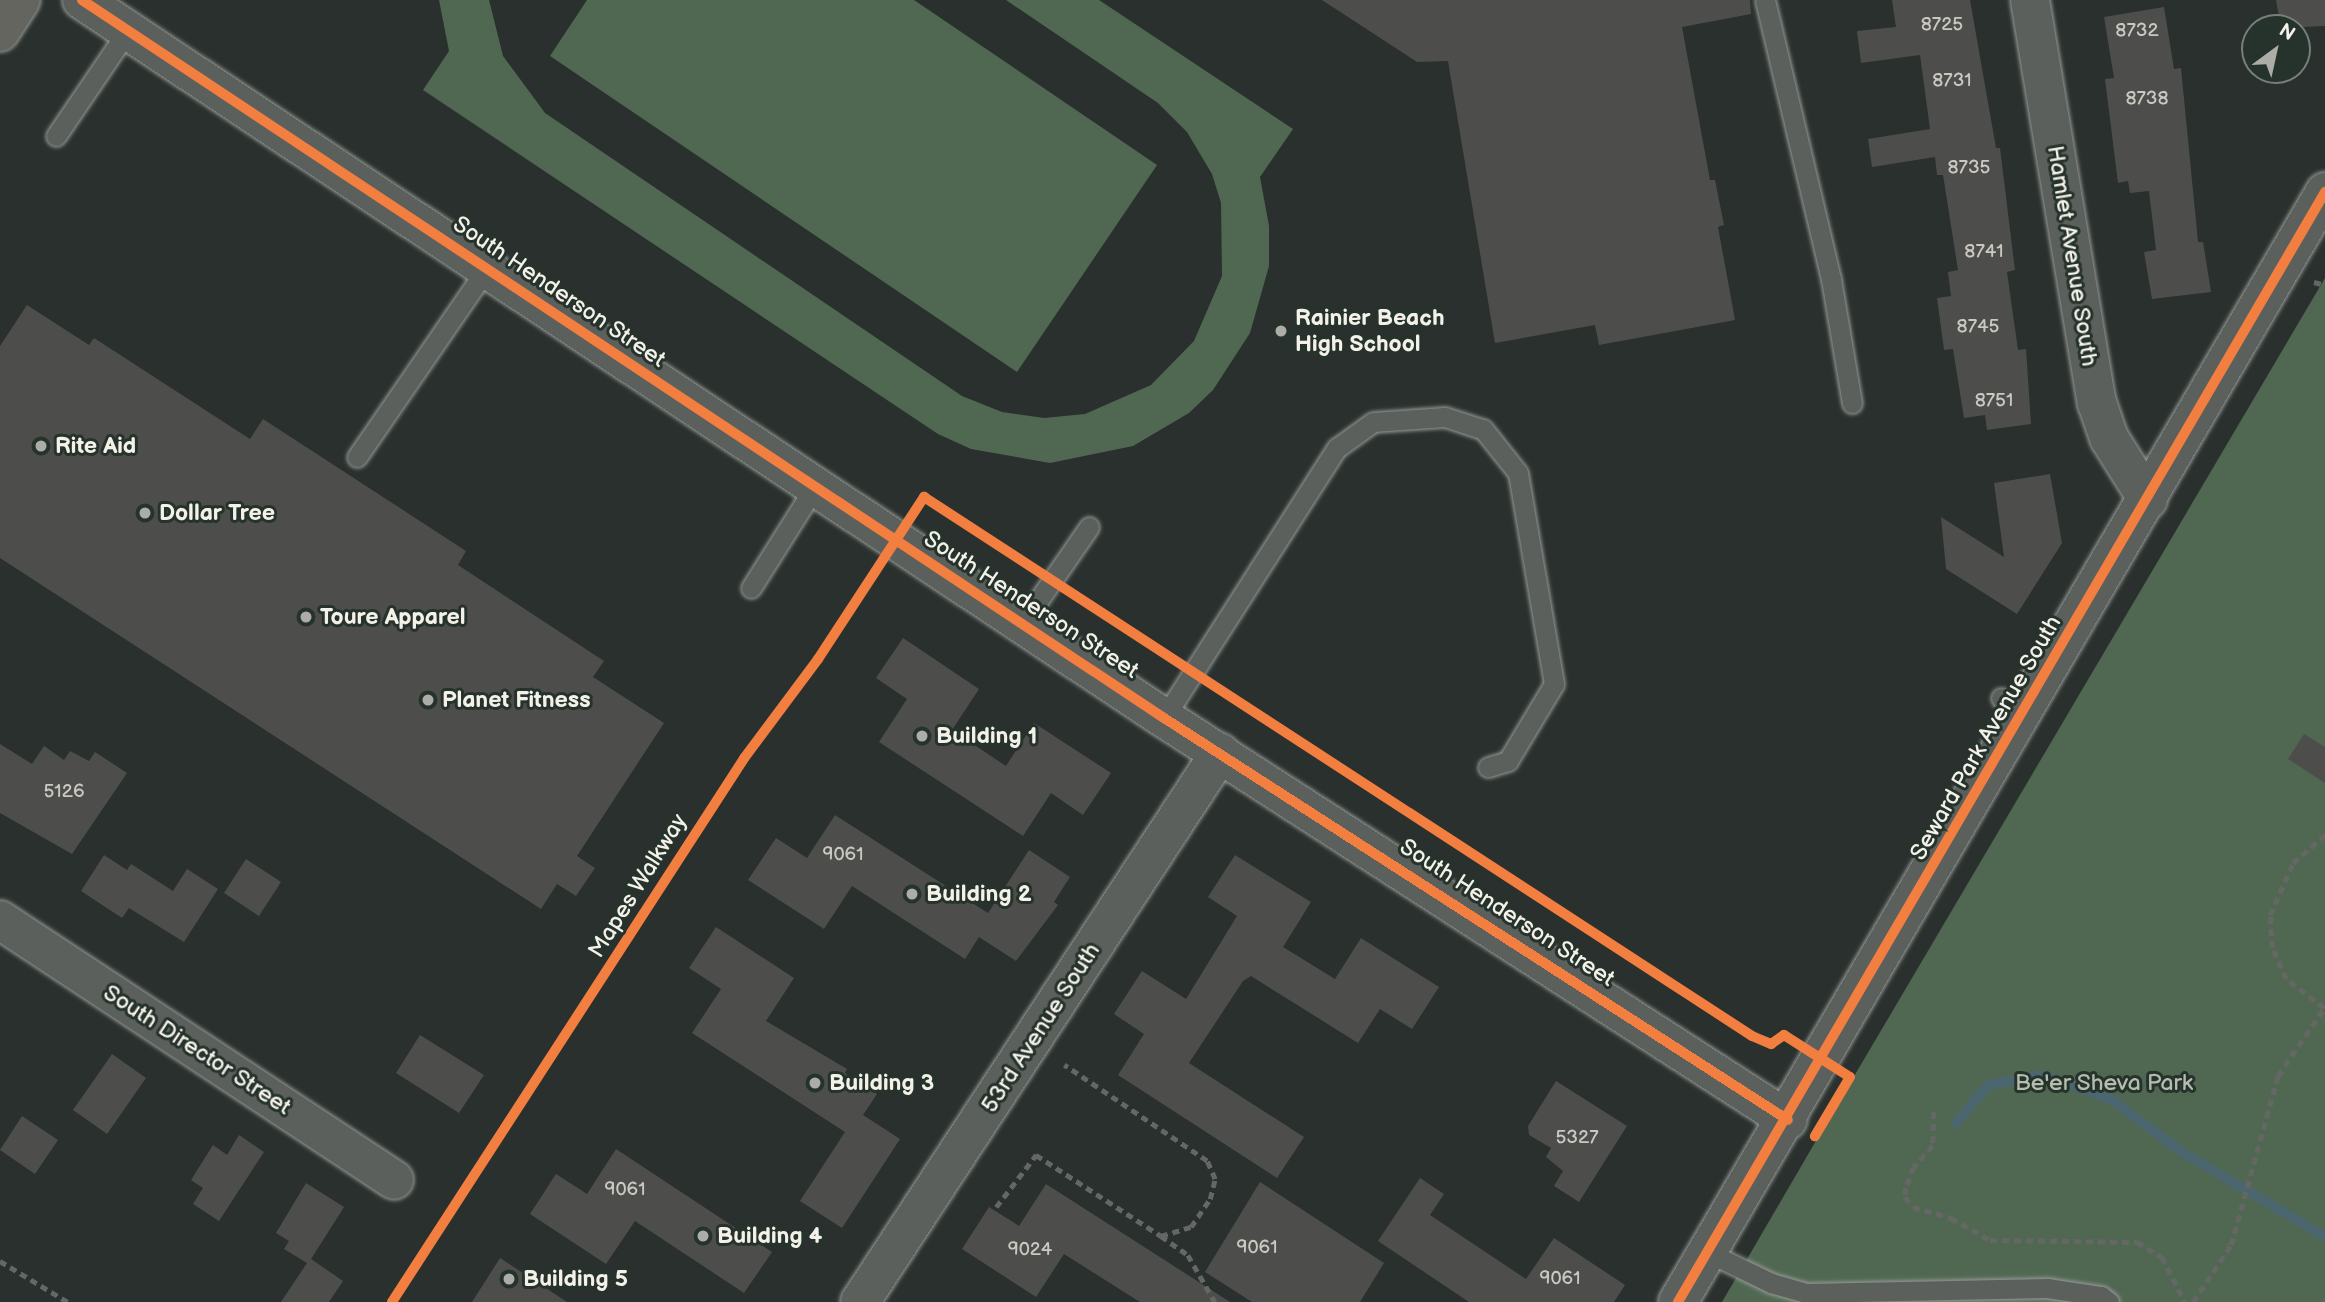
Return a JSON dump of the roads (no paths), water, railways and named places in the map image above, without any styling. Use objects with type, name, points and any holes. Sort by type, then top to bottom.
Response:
[{"type":"main road","points":[[0,32],[21,0]]},
{"type":"street","name":"South Henderson Street","points":[[82,0],[1164,718],[1788,1120]]},
{"type":"street","name":"Hamlet Avenue South","points":[[2030,0],[2096,403],[2109,438],[2148,500]]},
{"type":"street","name":"Seward Park Avenue South","points":[[1678,1302],[1788,1120],[2010,709],[2148,500],[2325,192]]},
{"type":"street","name":"53rd Avenue South","points":[[860,1302],[1220,753]]},
{"type":"street","name":"South Director Street","points":[[0,919],[394,1180]]},
{"type":"lane","points":[[1765,0],[1831,279],[1852,403]]},
{"type":"lane","points":[[56,136],[128,30]]},
{"type":"lane","points":[[357,457],[486,269]]},
{"type":"lane","points":[[1164,718],[1337,448],[1373,422],[1445,417],[1483,429],[1518,473],[1554,684],[1508,761],[1488,767]]},
{"type":"lane","points":[[751,587],[814,488]]},
{"type":"lane","points":[[1023,624],[1089,527]]},
{"type":"lane","points":[[1707,1252],[1771,1283],[1806,1293],[2101,1296],[2109,1302]]},
{"type":"waterway","points":[[1956,1123],[1988,1085],[2043,1075],[2112,1100],[2182,1152],[2325,1237]]},
{"type":"place","name":"Rainier Beach High School","points":[[1281,331]]},
{"type":"place","name":"Rite Aid","points":[[41,446]]},
{"type":"place","name":"Dollar Tree","points":[[145,513]]},
{"type":"place","name":"Toure Apparel","points":[[306,617]]},
{"type":"place","name":"Planet Fitness","points":[[428,700]]},
{"type":"place","name":"Building 1","points":[[922,736]]},
{"type":"place","name":"Building 2","points":[[912,894]]},
{"type":"place","name":"Building 3","points":[[815,1083]]},
{"type":"place","name":"Building 4","points":[[703,1236]]},
{"type":"place","name":"Building 5","points":[[509,1279]]},
{"type":"park label","name":"Be'er Sheva Park","points":[[2104,1083]]}]
